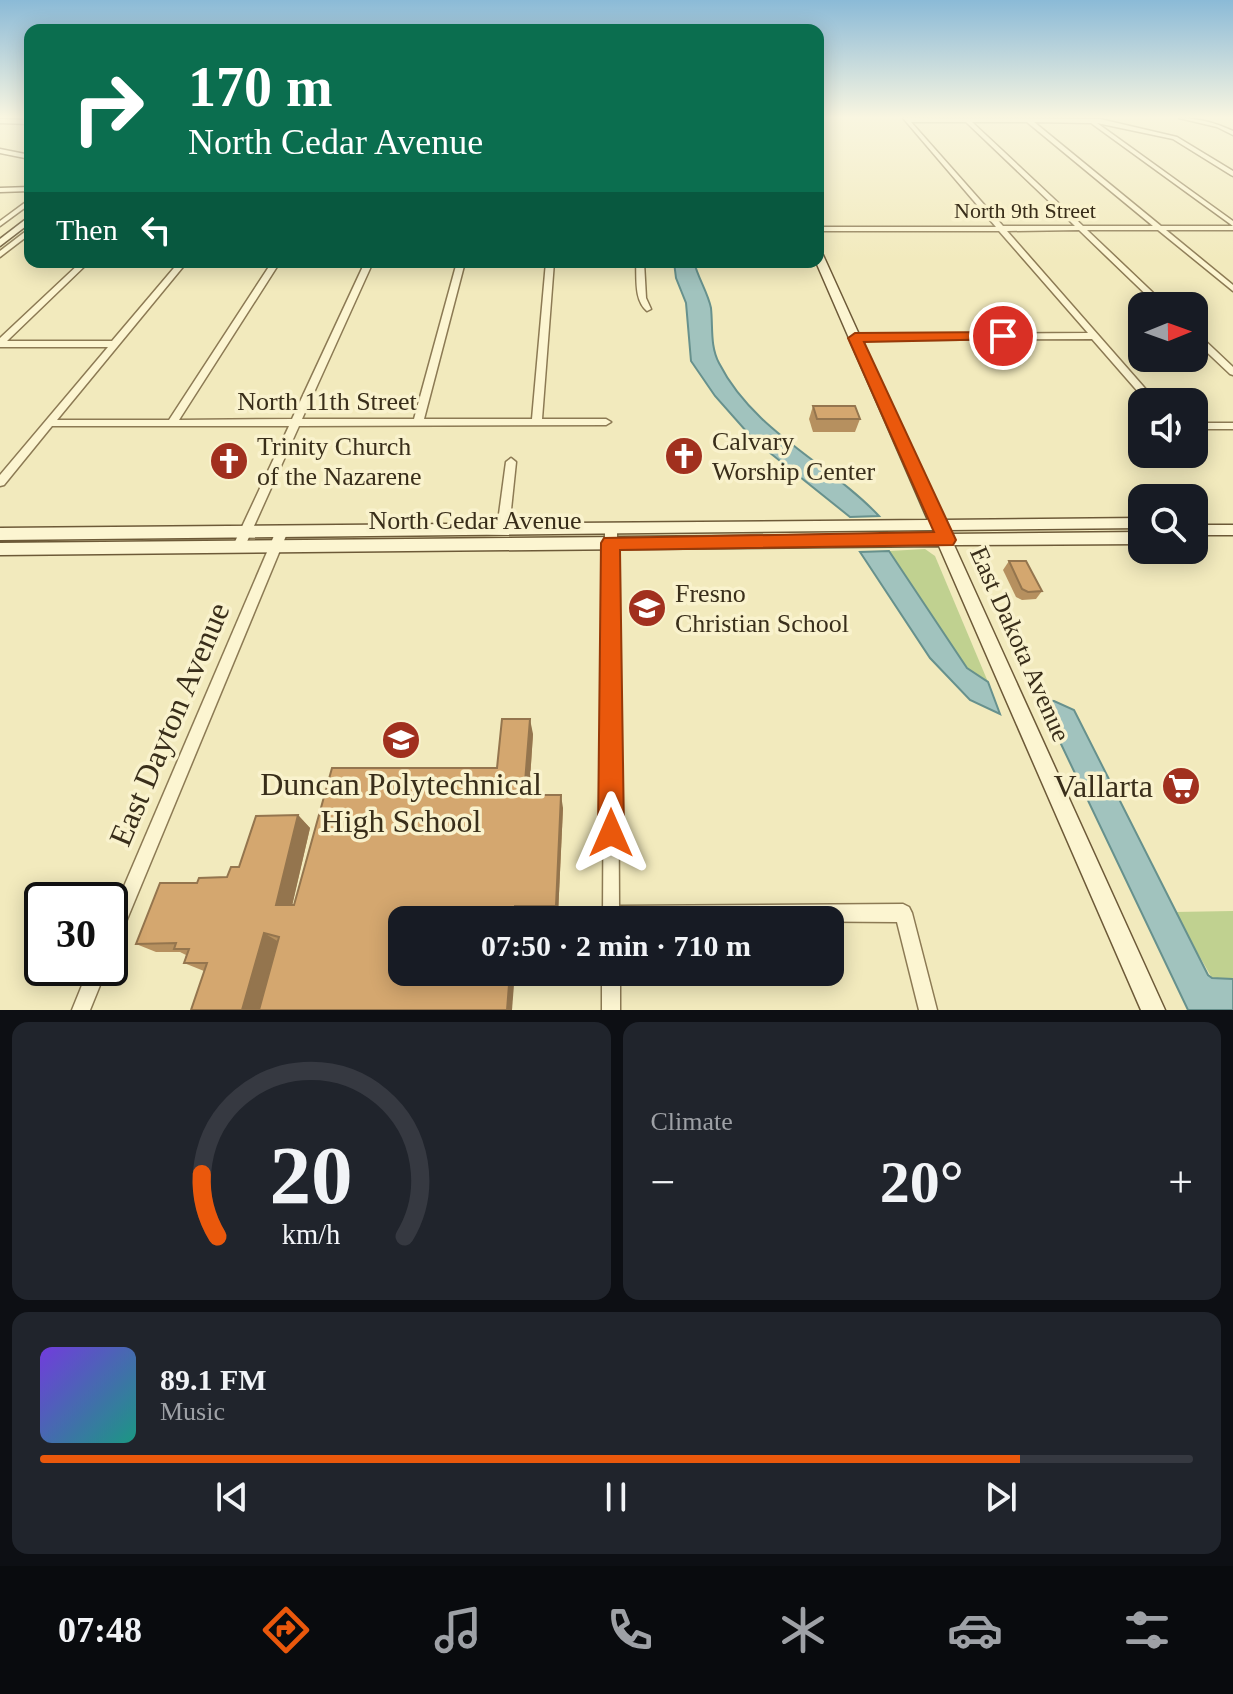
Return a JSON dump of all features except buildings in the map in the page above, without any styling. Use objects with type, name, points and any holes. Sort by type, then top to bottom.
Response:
[{"type":"main road","points":[[0,234],[24,215]]},
{"type":"main road","points":[[0,243],[24,227]]},
{"type":"main road","name":"East Dakota Avenue","points":[[824,268],[1153,1010]]},
{"type":"main road","points":[[1208,523],[1233,522]]},
{"type":"main road","name":"North Cedar Avenue","points":[[0,537],[24,533],[246,531],[279,539],[611,536],[943,532],[1128,524]]},
{"type":"main road","name":"North Cedar Avenue","points":[[0,549],[239,546],[279,539],[503,529],[611,536]]},
{"type":"main road","points":[[1208,530],[1233,530]]},
{"type":"main road","name":"North Cedar Avenue","points":[[943,532],[1128,538]]},
{"type":"main road","points":[[1208,538],[1233,537]]},
{"type":"street","points":[[945,165],[1139,388]]},
{"type":"street","points":[[1014,165],[1148,292]]},
{"type":"street","points":[[1084,165],[1233,289]]},
{"type":"street","points":[[1150,165],[1233,226]]},
{"type":"street","points":[[0,190],[24,189]]},
{"type":"street","points":[[0,224],[24,206]]},
{"type":"street","points":[[0,224],[24,224]]},
{"type":"street","name":"North 9th Street","points":[[824,229],[1233,226]]},
{"type":"street","points":[[0,255],[24,228]]},
{"type":"street","points":[[0,344],[79,268]]},
{"type":"street","points":[[0,482],[178,268]]},
{"type":"street","points":[[172,423],[272,268]]},
{"type":"street","points":[[239,546],[366,268]]},
{"type":"street","points":[[418,422],[459,268]]},
{"type":"street","points":[[537,422],[550,268]]},
{"type":"street","points":[[640,268],[642,298],[647,309]]},
{"type":"street","points":[[855,338],[1092,336]]},
{"type":"street","points":[[0,344],[115,344]]},
{"type":"street","points":[[1208,348],[1233,372]]},
{"type":"street","name":"North 11th Street","points":[[49,423],[606,422]]},
{"type":"street","points":[[1208,426],[1233,426]]},
{"type":"street","points":[[503,529],[511,462]]},
{"type":"street","points":[[611,536],[611,906]]},
{"type":"street","name":"East Dayton Avenue","points":[[128,897],[279,539]]},
{"type":"street","points":[[844,914],[903,913],[928,1010]]},
{"type":"street","points":[[81,1010],[91,986]]},
{"type":"street","points":[[611,986],[611,1010]]},
{"type":"green space","points":[[925,549],[935,556],[988,682],[967,668],[889,551]]},
{"type":"green space","points":[[1233,911],[1233,979],[1212,978],[1174,912]]},
{"type":"water","points":[[675,268],[696,268],[711,308],[716,357],[752,409],[879,516],[850,517],[754,440],[715,396],[691,361],[686,303]]},
{"type":"water","points":[[889,551],[967,668],[988,682],[1000,714],[970,700],[930,658],[860,552]]},
{"type":"water","points":[[1040,700],[1054,701],[1074,710],[1208,975],[1233,979],[1233,1010],[1188,1010]]},
{"type":"place","name":"Calvary Worship Center","points":[[684,456]]},
{"type":"place","name":"Trinity Church of the Nazarene","points":[[229,461]]},
{"type":"place","name":"Fresno Christian School","points":[[647,608]]},
{"type":"place","name":"Duncan Polytechnical High School","points":[[401,740]]},
{"type":"place","name":"Vallarta","points":[[1181,786]]},
{"type":"route","points":[[611,833],[611,543],[946,540],[855,338],[1003,336]]}]
